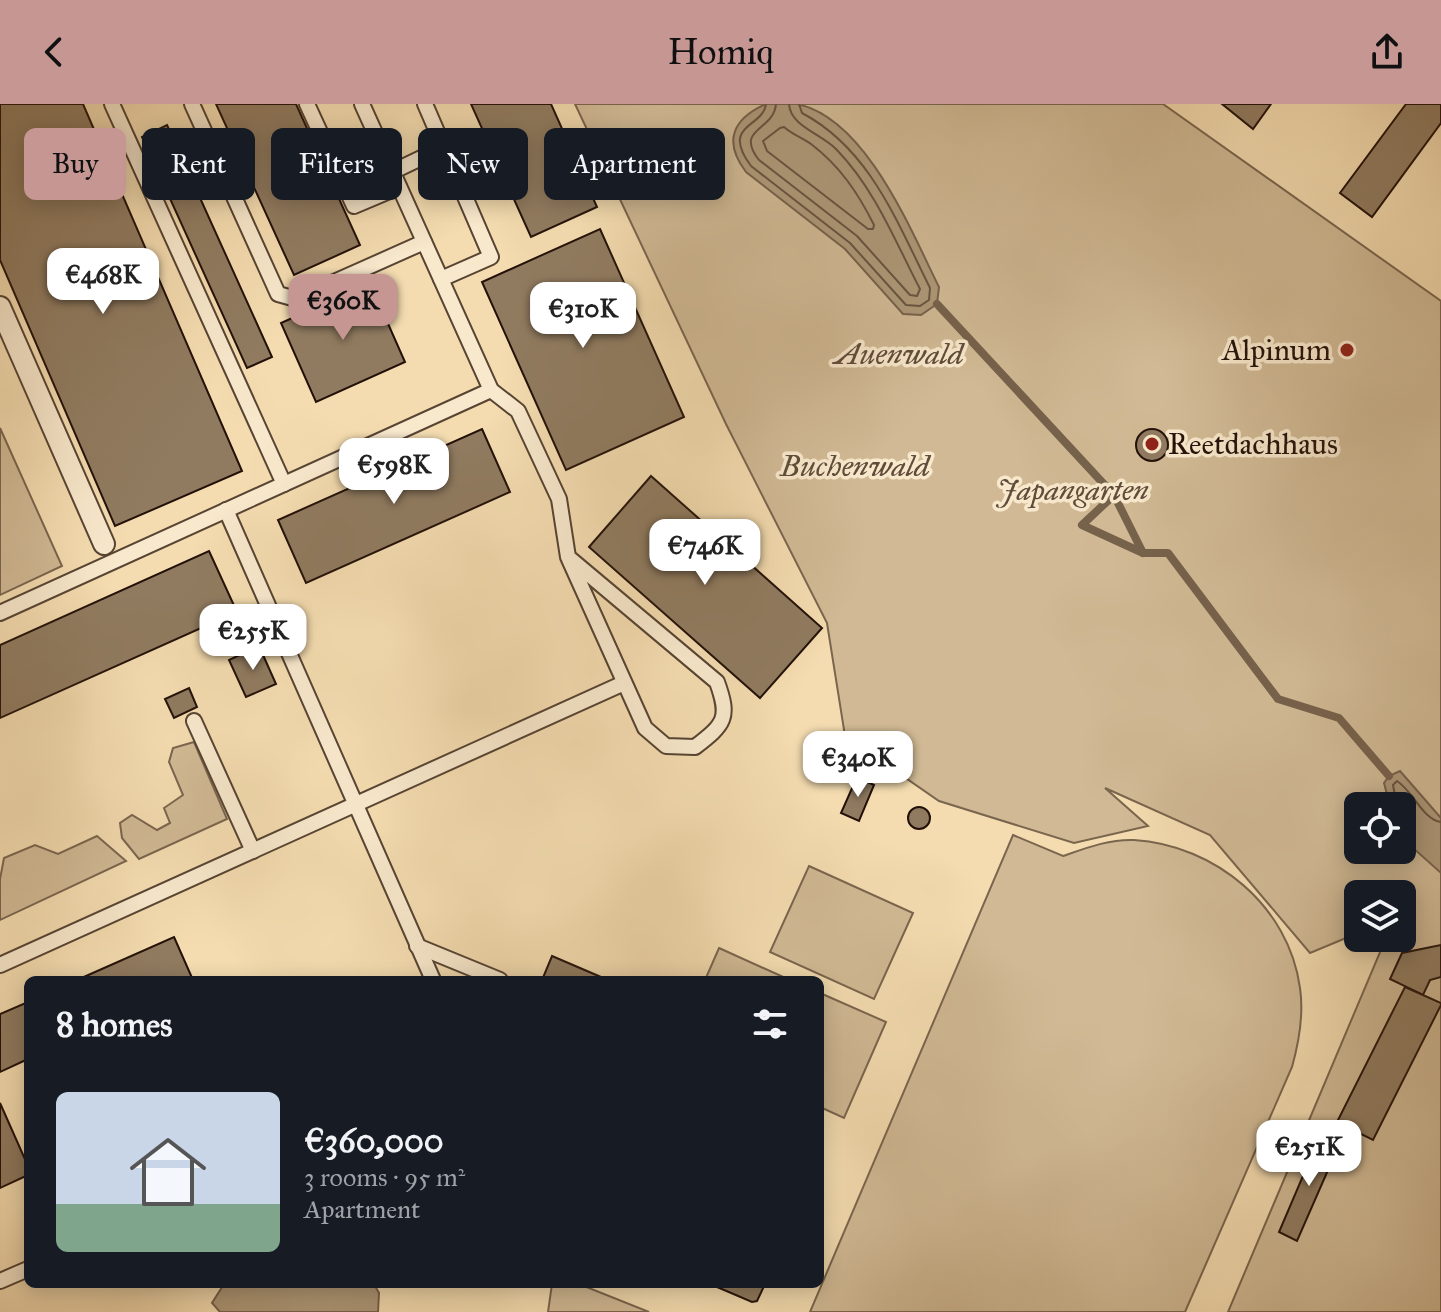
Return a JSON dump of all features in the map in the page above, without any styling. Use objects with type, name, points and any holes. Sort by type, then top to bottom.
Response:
[{"type":"street","points":[[0,307],[104,544]]},
{"type":"lane","points":[[112,104],[284,484]]},
{"type":"lane","points":[[192,104],[278,294],[296,299],[424,242]]},
{"type":"lane","points":[[307,104],[318,128]]},
{"type":"lane","points":[[362,104],[373,128]]},
{"type":"lane","points":[[425,104],[436,128]]},
{"type":"lane","points":[[402,194],[491,390],[518,411],[559,499],[568,557],[645,728],[666,746],[695,747],[719,728],[725,706],[717,682],[568,557]]},
{"type":"lane","points":[[351,200],[354,206],[368,200]]},
{"type":"lane","points":[[441,279],[491,257],[467,200]]},
{"type":"lane","points":[[0,613],[491,390]]},
{"type":"lane","points":[[226,510],[431,976]]},
{"type":"lane","points":[[0,965],[624,683]]},
{"type":"lane","points":[[194,721],[253,851]]},
{"type":"lane","points":[[417,946],[490,976]]},
{"type":"lane","points":[[0,1281],[24,1271]]},
{"type":"green space","points":[[575,104],[1163,104],[1441,301],[1441,1312],[1228,1312],[1380,952],[1416,952],[1416,880],[1344,880],[1344,939],[1310,953],[1210,835],[1105,788],[1148,826],[1074,843],[939,801],[845,736],[827,623],[726,424],[620,200],[725,200],[725,128],[586,128]]},
{"type":"green space","points":[[0,428],[62,566],[0,595]]},
{"type":"green space","points":[[194,742],[227,819],[139,859],[122,838],[120,823],[132,815],[157,830],[170,823],[164,808],[183,795],[169,762],[173,748]]},
{"type":"green space","points":[[1013,835],[1063,856],[1116,841],[1164,844],[1219,867],[1264,906],[1281,931],[1293,958],[1300,988],[1299,1038],[1292,1067],[1185,1312],[810,1312],[820,1288],[824,1288],[824,1279]]},
{"type":"green space","points":[[97,836],[126,861],[0,920],[0,879],[4,858],[35,845],[58,854]]},
{"type":"green space","points":[[809,866],[913,913],[874,999],[770,952]]},
{"type":"green space","points":[[719,948],[781,976],[707,976]]},
{"type":"green space","points":[[824,995],[886,1022],[844,1118],[824,1109]]},
{"type":"green space","points":[[551,1288],[589,1288],[649,1312],[548,1312]]},
{"type":"water","points":[[766,104],[797,104],[822,114],[865,153],[900,208],[939,287],[937,304],[921,315],[903,314],[845,249],[746,172],[735,151],[735,132],[745,117]]},
{"type":"water","points":[[1400,771],[1441,818],[1441,873],[1416,851],[1416,792],[1386,792],[1384,783],[1389,776]]},
{"type":"water","points":[[221,1288],[376,1288],[379,1293],[378,1312],[220,1312],[212,1303]]},
{"type":"building","points":[[0,104],[83,104],[93,128],[24,128],[24,200],[125,200],[242,471],[115,526],[0,260]]},
{"type":"building","points":[[216,104],[296,104],[307,128],[271,128],[271,200],[340,200],[360,245],[294,275],[255,190],[255,128],[227,128]]},
{"type":"building","points":[[471,104],[551,104],[562,128],[544,128],[544,200],[594,200],[597,207],[531,237],[514,200],[528,200],[528,128],[482,128]]},
{"type":"building","points":[[1222,104],[1271,104],[1253,129]]},
{"type":"building","points":[[1406,104],[1441,104],[1441,123],[1372,217],[1340,193]]},
{"type":"building","points":[[171,200],[201,200],[272,357],[247,368]]},
{"type":"building","points":[[600,229],[684,417],[566,470],[482,282]]},
{"type":"building","points":[[370,283],[405,362],[316,402],[281,323]]},
{"type":"building","points":[[482,429],[510,492],[306,583],[278,520]]},
{"type":"building","name":"Reetdachhaus","points":[[1152,429],[1163,434],[1168,445],[1163,456],[1152,461],[1141,456],[1136,445],[1141,434]]},
{"type":"building","points":[[651,476],[822,628],[760,698],[589,547]]},
{"type":"building","points":[[209,551],[237,612],[0,718],[0,645]]},
{"type":"building","points":[[259,646],[276,684],[246,697],[229,660]]},
{"type":"building","points":[[189,688],[197,707],[174,718],[165,699]]},
{"type":"building","points":[[857,777],[874,785],[859,821],[841,813]]},
{"type":"building","points":[[919,807],[927,810],[930,818],[927,826],[919,829],[911,826],[908,818],[911,810]]},
{"type":"building","points":[[174,937],[191,976],[86,976]]},
{"type":"building","points":[[1441,945],[1441,977],[1430,980],[1423,995],[1390,979],[1402,953]]},
{"type":"building","points":[[552,956],[599,976],[544,976]]},
{"type":"building","points":[[1405,987],[1441,1005],[1373,1140],[1337,1122]]},
{"type":"building","points":[[24,1004],[24,1061],[0,1072],[0,1014]]},
{"type":"building","points":[[0,1103],[24,1157],[24,1177],[0,1188]]},
{"type":"building","points":[[1320,1136],[1339,1145],[1297,1241],[1279,1232]]},
{"type":"building","points":[[719,1288],[763,1288],[757,1301],[752,1302]]},
{"type":"waterway","points":[[937,304],[1114,495],[1143,553],[1168,553],[1278,699],[1339,718],[1389,776]]},
{"type":"waterway","points":[[1114,495],[1082,525],[1143,553]]},
{"type":"place","name":"Alpinum","points":[[1347,350]]},
{"type":"place","name":"Reetdachhaus","points":[[1152,444]]},
{"type":"park label","name":"Auenwald","points":[[899,354]]},
{"type":"park label","name":"Buchenwald","points":[[855,466]]},
{"type":"park label","name":"Japangarten","points":[[1073,490]]}]
